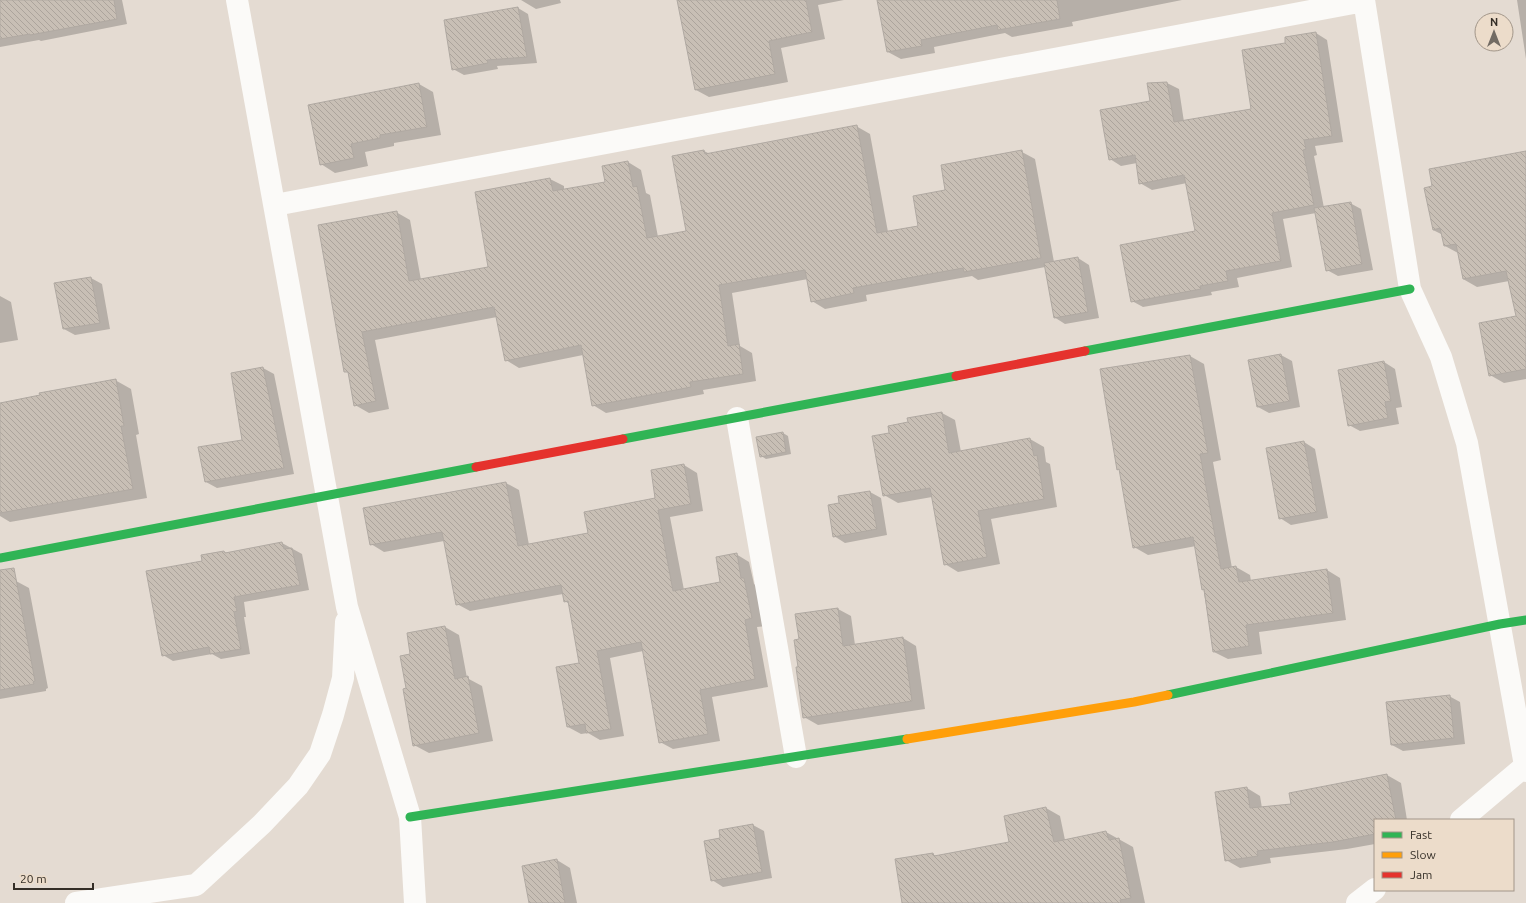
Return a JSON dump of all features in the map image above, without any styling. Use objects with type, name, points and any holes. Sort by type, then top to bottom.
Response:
[{"type":"street","points":[[237,0],[348,607],[410,817],[414,903]]},
{"type":"street","points":[[274,205],[1364,0],[1410,289],[1441,357],[1467,443],[1526,768],[1462,819]]},
{"type":"street","points":[[0,558],[327,497],[1410,289]]},
{"type":"street","points":[[737,418],[796,757]]},
{"type":"street","points":[[174,903],[196,885],[262,824],[298,786],[320,754],[343,678],[348,607]]},
{"type":"street","points":[[410,817],[796,757],[1134,702],[1500,624],[1526,620]]},
{"type":"street","points":[[76,903],[196,885]]},
{"type":"street","points":[[1357,903],[1374,890]]},
{"type":"building","points":[[0,0],[114,0],[117,19],[0,39]]},
{"type":"building","points":[[677,0],[806,0],[812,32],[769,41],[775,74],[695,90]]},
{"type":"building","points":[[877,0],[1057,0],[1060,19],[998,30],[997,25],[921,40],[922,46],[887,52]]},
{"type":"building","points":[[518,7],[527,57],[487,60],[488,63],[452,70],[444,20]]},
{"type":"building","points":[[1316,32],[1332,136],[1304,140],[1306,149],[1303,150],[1314,205],[1272,213],[1281,261],[1226,271],[1228,281],[1200,286],[1201,289],[1131,302],[1120,245],[1195,231],[1184,175],[1139,184],[1135,155],[1109,160],[1100,110],[1150,101],[1147,83],[1167,82],[1174,122],[1251,109],[1242,50],[1285,43],[1285,37]]},
{"type":"building","points":[[419,83],[427,127],[380,135],[380,138],[351,144],[354,158],[320,165],[308,105]]},
{"type":"building","points":[[857,125],[877,233],[918,226],[913,196],[945,190],[941,165],[1022,150],[1041,258],[964,272],[963,268],[853,288],[854,293],[811,302],[805,270],[719,285],[728,346],[739,344],[743,374],[690,382],[691,387],[592,406],[581,345],[505,361],[494,307],[362,332],[376,401],[354,406],[348,372],[344,372],[318,225],[397,211],[409,281],[488,267],[475,192],[550,178],[553,191],[605,182],[602,166],[628,161],[633,187],[637,186],[647,238],[686,231],[672,156],[704,150],[705,154]]},
{"type":"building","points":[[1526,151],[1526,369],[1489,376],[1479,323],[1516,316],[1506,271],[1463,279],[1456,244],[1444,246],[1440,228],[1433,230],[1424,188],[1432,186],[1429,169]]},
{"type":"building","points":[[1351,202],[1362,264],[1326,271],[1314,208]]},
{"type":"building","points":[[1078,257],[1088,312],[1054,318],[1044,263]]},
{"type":"building","points":[[91,277],[100,323],[63,329],[54,283]]},
{"type":"building","points":[[1281,354],[1290,401],[1257,407],[1248,360]]},
{"type":"building","points":[[1190,355],[1208,453],[1200,454],[1221,569],[1236,566],[1239,582],[1327,569],[1333,613],[1246,625],[1249,646],[1213,652],[1204,589],[1202,590],[1193,537],[1133,548],[1119,469],[1117,470],[1100,369]]},
{"type":"building","points":[[1384,361],[1391,401],[1385,402],[1388,418],[1348,426],[1338,370]]},
{"type":"building","points":[[263,367],[284,468],[205,482],[198,447],[242,440],[231,373]]},
{"type":"building","points":[[116,379],[124,426],[121,426],[133,489],[0,513],[0,403],[40,395],[39,393]]},
{"type":"building","points":[[942,412],[949,453],[1030,438],[1034,456],[1037,455],[1044,499],[978,511],[987,557],[944,565],[930,488],[883,496],[872,436],[889,433],[888,426],[908,422],[907,418]]},
{"type":"building","points":[[783,432],[786,452],[760,457],[756,437]]},
{"type":"building","points":[[1304,441],[1317,512],[1279,519],[1266,448]]},
{"type":"building","points":[[684,464],[691,504],[658,510],[673,591],[720,582],[716,557],[737,553],[741,578],[744,578],[752,618],[745,620],[755,679],[700,690],[708,734],[659,743],[641,642],[597,651],[611,729],[586,733],[585,724],[567,727],[556,667],[579,663],[568,601],[564,602],[561,585],[456,605],[442,532],[370,545],[363,508],[506,482],[518,546],[588,533],[584,512],[655,498],[651,470]]},
{"type":"building","points":[[870,491],[877,529],[833,537],[828,505],[839,503],[838,496]]},
{"type":"building","points":[[282,542],[284,549],[292,548],[300,585],[234,597],[237,611],[234,612],[241,649],[210,654],[209,647],[162,656],[146,571],[202,561],[201,555],[224,551],[225,553]]},
{"type":"building","points":[[14,568],[35,681],[33,682],[34,684],[0,690],[0,570]]},
{"type":"building","points":[[838,608],[843,646],[903,637],[912,701],[803,718],[796,667],[798,667],[794,640],[799,639],[795,614]]},
{"type":"building","points":[[445,626],[455,679],[468,676],[479,733],[413,746],[403,689],[406,688],[400,656],[410,654],[407,633]]},
{"type":"building","points":[[1450,695],[1454,738],[1391,745],[1386,702]]},
{"type":"building","points":[[1387,774],[1396,819],[1374,819],[1374,834],[1333,842],[1257,851],[1258,856],[1225,861],[1215,792],[1247,787],[1250,808],[1291,804],[1289,793]]},
{"type":"building","points":[[1046,807],[1054,842],[1106,831],[1109,840],[1119,838],[1131,898],[1120,900],[1121,903],[902,903],[895,859],[933,853],[934,856],[1009,842],[1004,816]]},
{"type":"building","points":[[753,824],[762,872],[711,881],[704,841],[720,838],[719,830]]},
{"type":"building","points":[[557,859],[565,903],[529,903],[522,866]]},
{"type":"traffic: fast","points":[[1085,351],[1410,289]]},
{"type":"traffic: fast","points":[[623,439],[956,376]]},
{"type":"traffic: fast","points":[[0,558],[476,467]]},
{"type":"traffic: fast","points":[[1168,695],[1500,624],[1526,620]]},
{"type":"traffic: fast","points":[[410,817],[907,739]]},
{"type":"traffic: slow","points":[[907,739],[1134,702],[1168,695]]},
{"type":"traffic: jam","points":[[956,376],[1085,351]]},
{"type":"traffic: jam","points":[[476,467],[623,439]]}]
